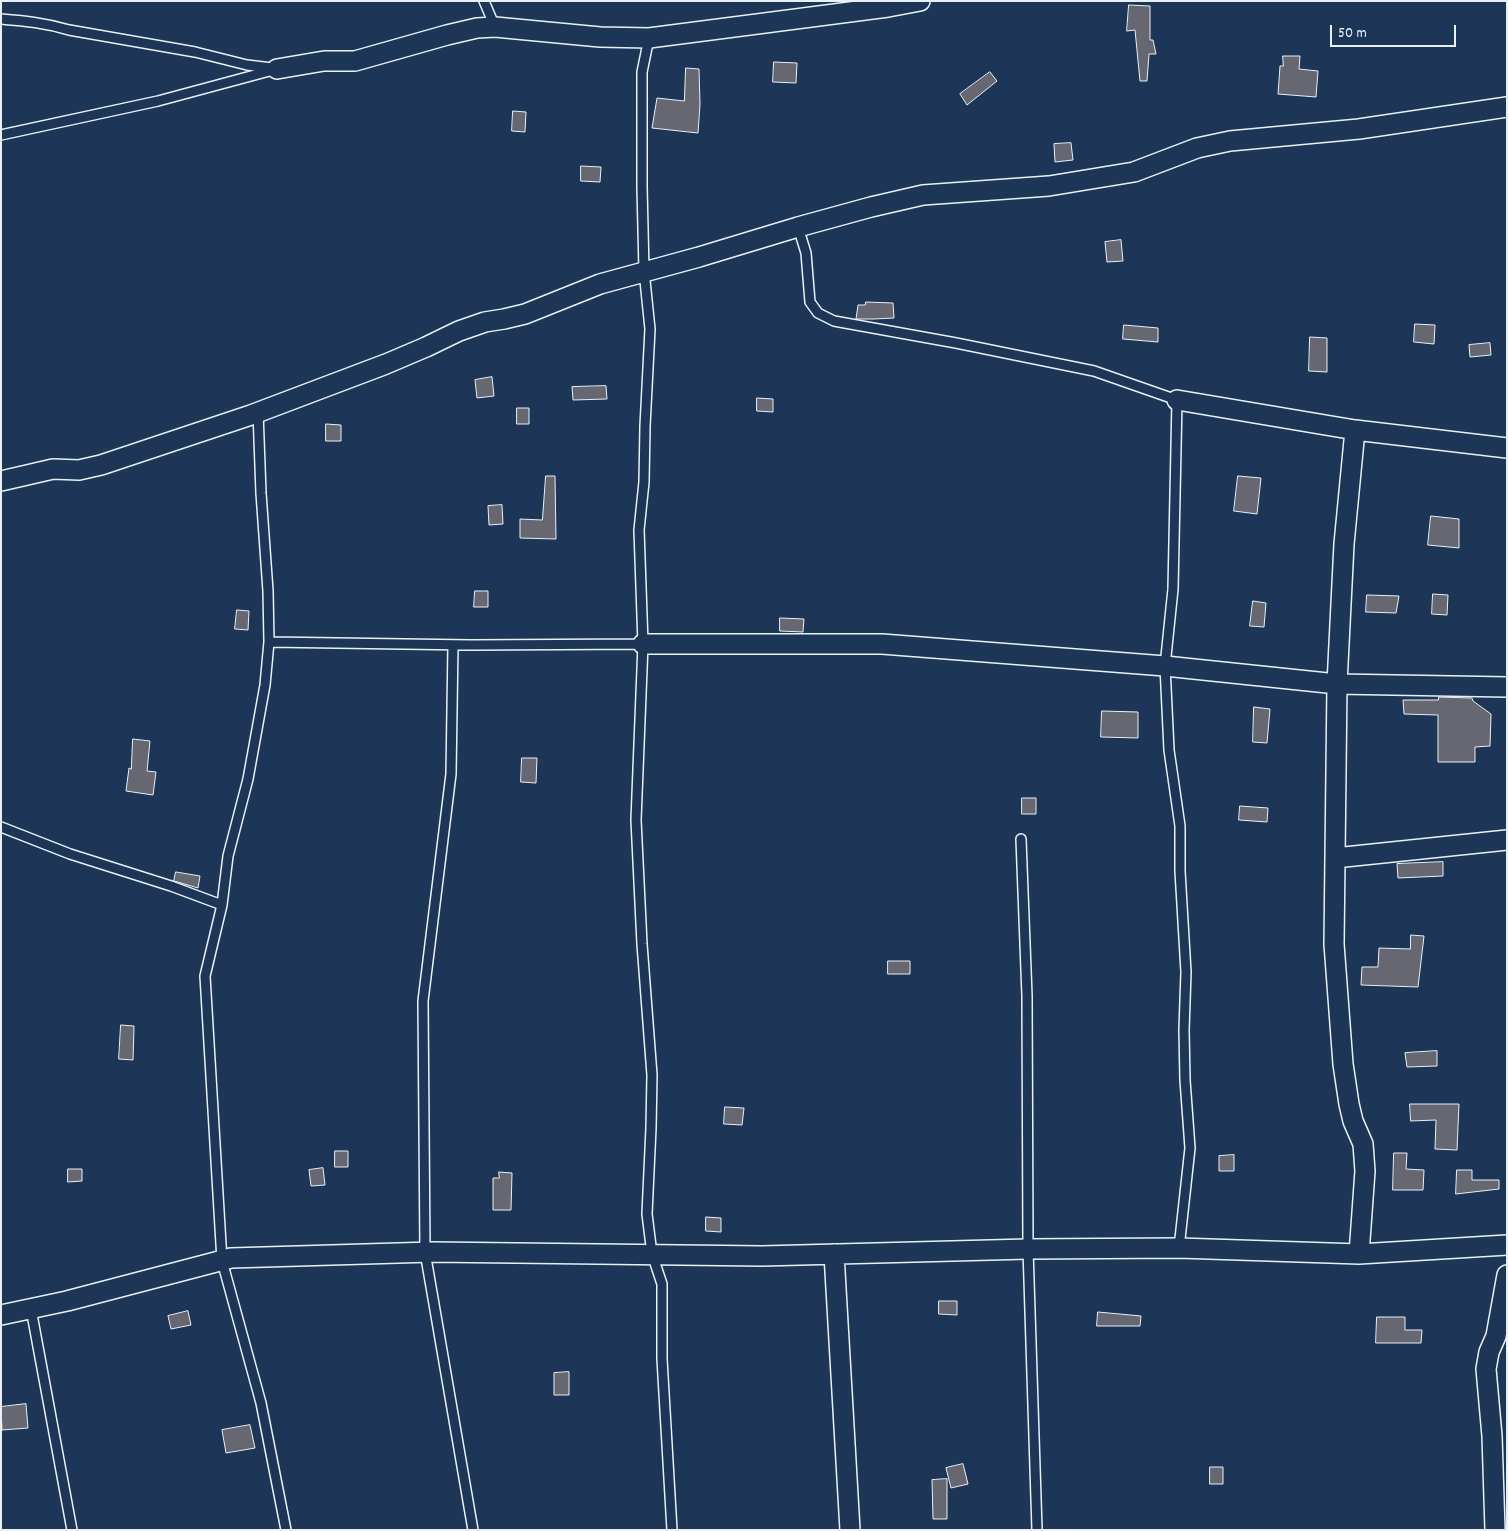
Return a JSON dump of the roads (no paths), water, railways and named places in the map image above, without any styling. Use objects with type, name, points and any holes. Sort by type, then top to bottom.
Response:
[{"type":"street","points":[[277,69],[324,61],[355,61],[477,28],[495,27],[649,38],[888,7],[920,1]]},
{"type":"street","points":[[1,481],[53,469],[78,470],[101,465],[258,412],[386,364],[458,331],[484,322],[525,314],[600,284],[798,227],[924,196],[1048,186],[1134,172],[1197,148],[1230,141],[1359,129],[1507,107]]},
{"type":"street","points":[[1177,400],[1355,430],[1507,448]]},
{"type":"street","points":[[1355,430],[1344,544],[1337,684],[1334,944],[1343,1064],[1353,1121],[1363,1144],[1365,1171],[1359,1254]]},
{"type":"street","points":[[643,644],[882,644],[1164,666],[1337,684],[1507,687]]},
{"type":"street","points":[[1336,858],[1507,840]]},
{"type":"street","points":[[1,1315],[67,1301],[232,1258],[425,1252],[762,1256],[1028,1249],[1179,1248],[1359,1254],[1507,1245]]},
{"type":"street","points":[[834,1254],[850,1530]]},
{"type":"street","points":[[1494,1530],[1492,1436],[1486,1369],[1489,1352],[1496,1336],[1507,1275]]},
{"type":"lane","points":[[484,1],[495,27]]},
{"type":"lane","points":[[1,19],[54,25],[69,30],[195,52],[248,65],[277,69]]},
{"type":"lane","points":[[649,38],[642,72],[644,271],[650,329],[644,482],[639,530],[643,644],[636,820],[642,944],[652,1075],[647,1214],[652,1254],[662,1284],[662,1359],[672,1530]]},
{"type":"lane","points":[[1,135],[158,102],[277,69]]},
{"type":"lane","points":[[798,227],[806,253],[810,302],[818,313],[834,321],[1094,371],[1177,400],[1173,589],[1164,666],[1168,750],[1180,826],[1180,871],[1186,972],[1184,1046],[1190,1148],[1179,1248]]},
{"type":"lane","points":[[258,412],[261,493],[268,591],[269,642],[265,685],[250,770],[228,856],[222,905],[205,976],[222,1261],[261,1403],[286,1530]]},
{"type":"lane","points":[[269,642],[453,645],[643,644]]},
{"type":"lane","points":[[453,645],[451,774],[423,1001],[425,1252],[473,1530]]},
{"type":"lane","points":[[1,827],[70,854],[171,886],[222,905]]},
{"type":"lane","points":[[1021,839],[1028,996],[1028,1249],[1036,1530]]},
{"type":"lane","points":[[30,1308],[72,1530]]}]
